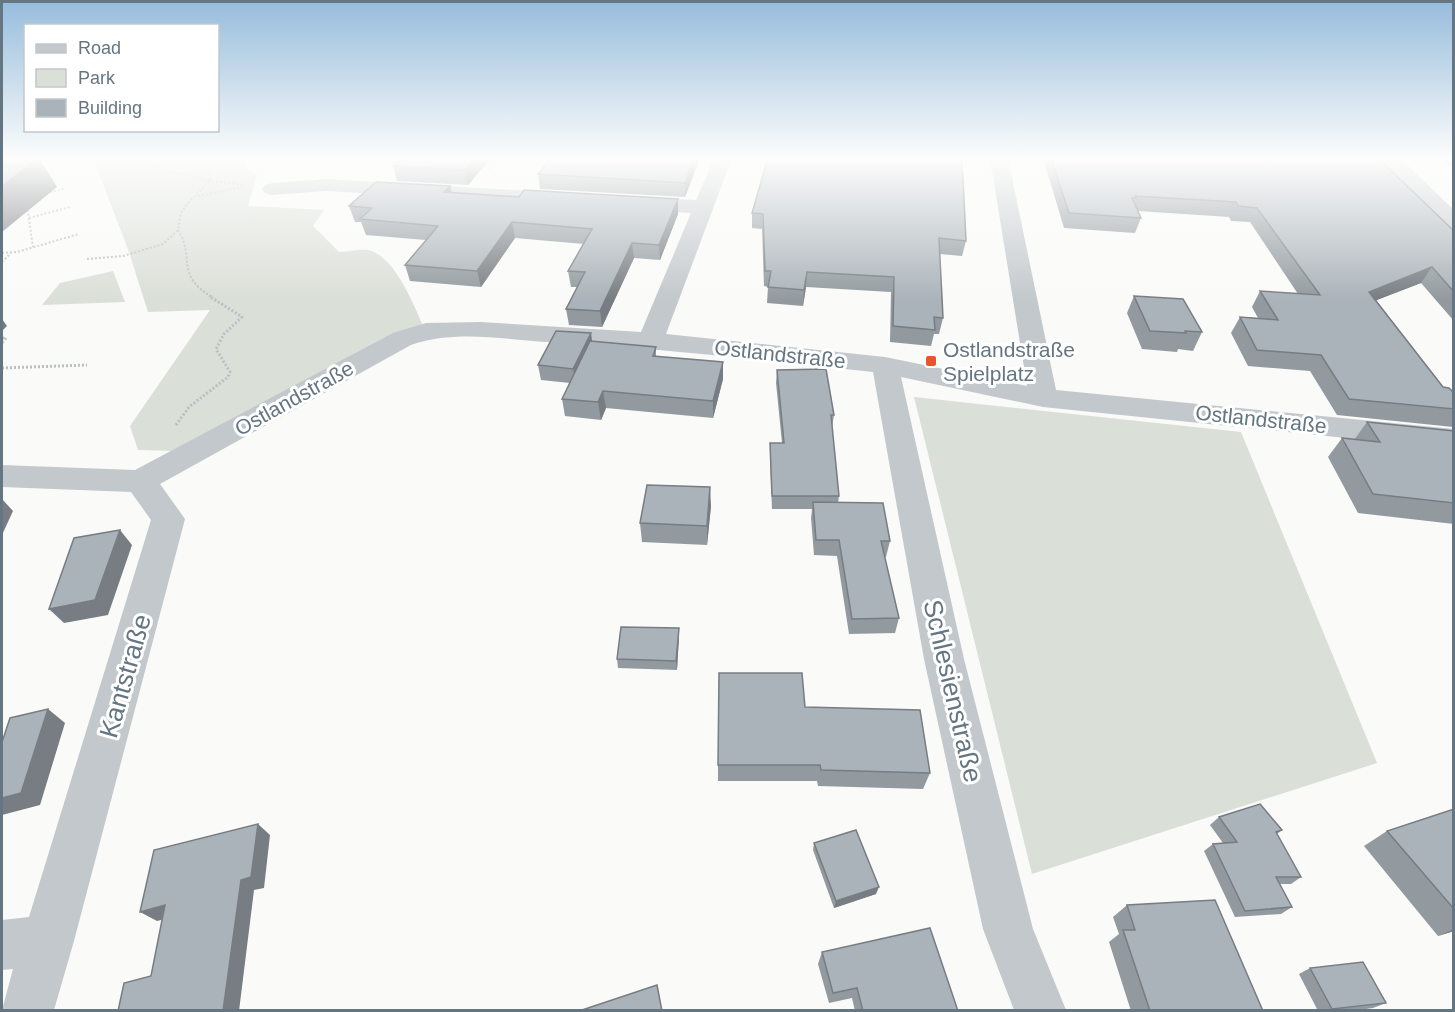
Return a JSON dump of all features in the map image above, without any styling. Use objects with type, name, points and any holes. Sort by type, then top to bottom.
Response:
[{"type":"street","points":[[651,340],[703,207],[670,205]]},
{"type":"street","points":[[1008,205],[1043,398]]},
{"type":"street","points":[[1437,205],[1454,222]]},
{"type":"street","name":"Ostlandstraße","points":[[149,477],[416,333],[436,330],[480,330],[651,340],[885,365],[1043,398],[1454,439]]},
{"type":"street","name":"Schlesienstraße","points":[[885,365],[944,659],[1008,929],[1040,1011]]},
{"type":"street","points":[[2,476],[149,477]]},
{"type":"street","name":"Kantstraße","points":[[27,1011],[25,943],[168,519],[149,477]]},
{"type":"path","points":[[27,205],[33,247]]},
{"type":"path","points":[[87,260],[104,260],[153,248],[178,230],[182,212],[187,205]]},
{"type":"path","points":[[29,218],[70,207]]},
{"type":"path","points":[[20,214],[28,212]]},
{"type":"path","points":[[149,477],[177,422],[189,407],[228,377],[230,372],[216,348],[224,334],[242,317],[240,313],[215,302],[194,285],[185,265],[184,237],[178,230]]},
{"type":"path","points":[[2,253],[79,234]]},
{"type":"path","points":[[2,262],[11,252]]},
{"type":"path","points":[[2,338],[6,338],[2,343]]},
{"type":"path","points":[[2,368],[87,364]]},
{"type":"green space","points":[[111,205],[248,205],[324,210],[313,226],[339,252],[368,250],[386,261],[402,282],[423,326],[174,451],[138,450],[130,426],[210,310],[148,312]]},
{"type":"green space","points":[[113,271],[125,302],[42,305],[60,283]]},
{"type":"green space","points":[[914,397],[1241,432],[1377,763],[1032,874]]},
{"type":"building","points":[[675,205],[659,245],[632,243],[600,311],[566,309],[585,272],[568,271],[592,229],[512,222],[477,271],[405,265],[438,226],[360,219],[372,208],[349,206]]},
{"type":"building","points":[[754,205],[964,205],[966,241],[939,238],[943,318],[934,317],[935,330],[893,326],[894,277],[807,272],[804,290],[768,287],[771,271],[765,271],[763,214],[752,213]]},
{"type":"building","points":[[1066,205],[1135,205],[1141,218],[1069,213]]},
{"type":"building","points":[[1427,205],[1454,231],[1454,292],[1432,267],[1369,292],[1443,387],[1449,388],[1454,393],[1454,409],[1349,399],[1321,355],[1257,350],[1240,317],[1278,320],[1260,291],[1320,295],[1257,208],[1238,206]]},
{"type":"building","points":[[1134,296],[1183,299],[1202,332],[1150,331]]},
{"type":"building","points":[[556,331],[591,333],[573,369],[538,365]]},
{"type":"building","points":[[590,341],[656,347],[653,356],[723,362],[713,401],[603,391],[598,402],[562,399]]},
{"type":"building","points":[[826,369],[834,415],[831,415],[839,496],[772,496],[770,443],[784,443],[777,370]]},
{"type":"building","points":[[1367,422],[1454,431],[1454,503],[1373,494],[1342,438],[1380,442]]},
{"type":"building","points":[[647,485],[710,487],[707,526],[640,523]]},
{"type":"building","points":[[813,502],[883,503],[890,541],[881,541],[899,618],[852,619],[839,540],[816,540]]},
{"type":"building","points":[[120,530],[95,600],[49,609],[74,538]]},
{"type":"building","points":[[621,627],[679,628],[676,661],[617,659]]},
{"type":"building","points":[[719,673],[802,673],[805,707],[920,710],[930,773],[821,770],[820,765],[718,765]]},
{"type":"building","points":[[48,709],[21,793],[2,798],[2,742],[10,718]]},
{"type":"building","points":[[1260,804],[1282,830],[1276,832],[1301,877],[1276,877],[1292,907],[1245,911],[1213,844],[1237,842],[1219,817]]},
{"type":"building","points":[[1454,809],[1454,909],[1387,831]]},
{"type":"building","points":[[258,824],[251,877],[241,880],[223,1011],[118,1011],[124,983],[151,976],[165,905],[140,912],[154,850]]},
{"type":"building","points":[[856,830],[879,887],[836,901],[814,843]]},
{"type":"building","points":[[1215,900],[1263,1011],[1150,1011],[1123,930],[1135,930],[1127,905]]},
{"type":"building","points":[[930,928],[958,1011],[863,1011],[857,988],[833,993],[822,952]]},
{"type":"building","points":[[1363,962],[1386,1003],[1332,1009],[1310,968]]},
{"type":"building","points":[[657,985],[662,1011],[579,1011]]},
{"type":"place","name":"Ostlandstraße Spielplatz","points":[[931,361]]}]
